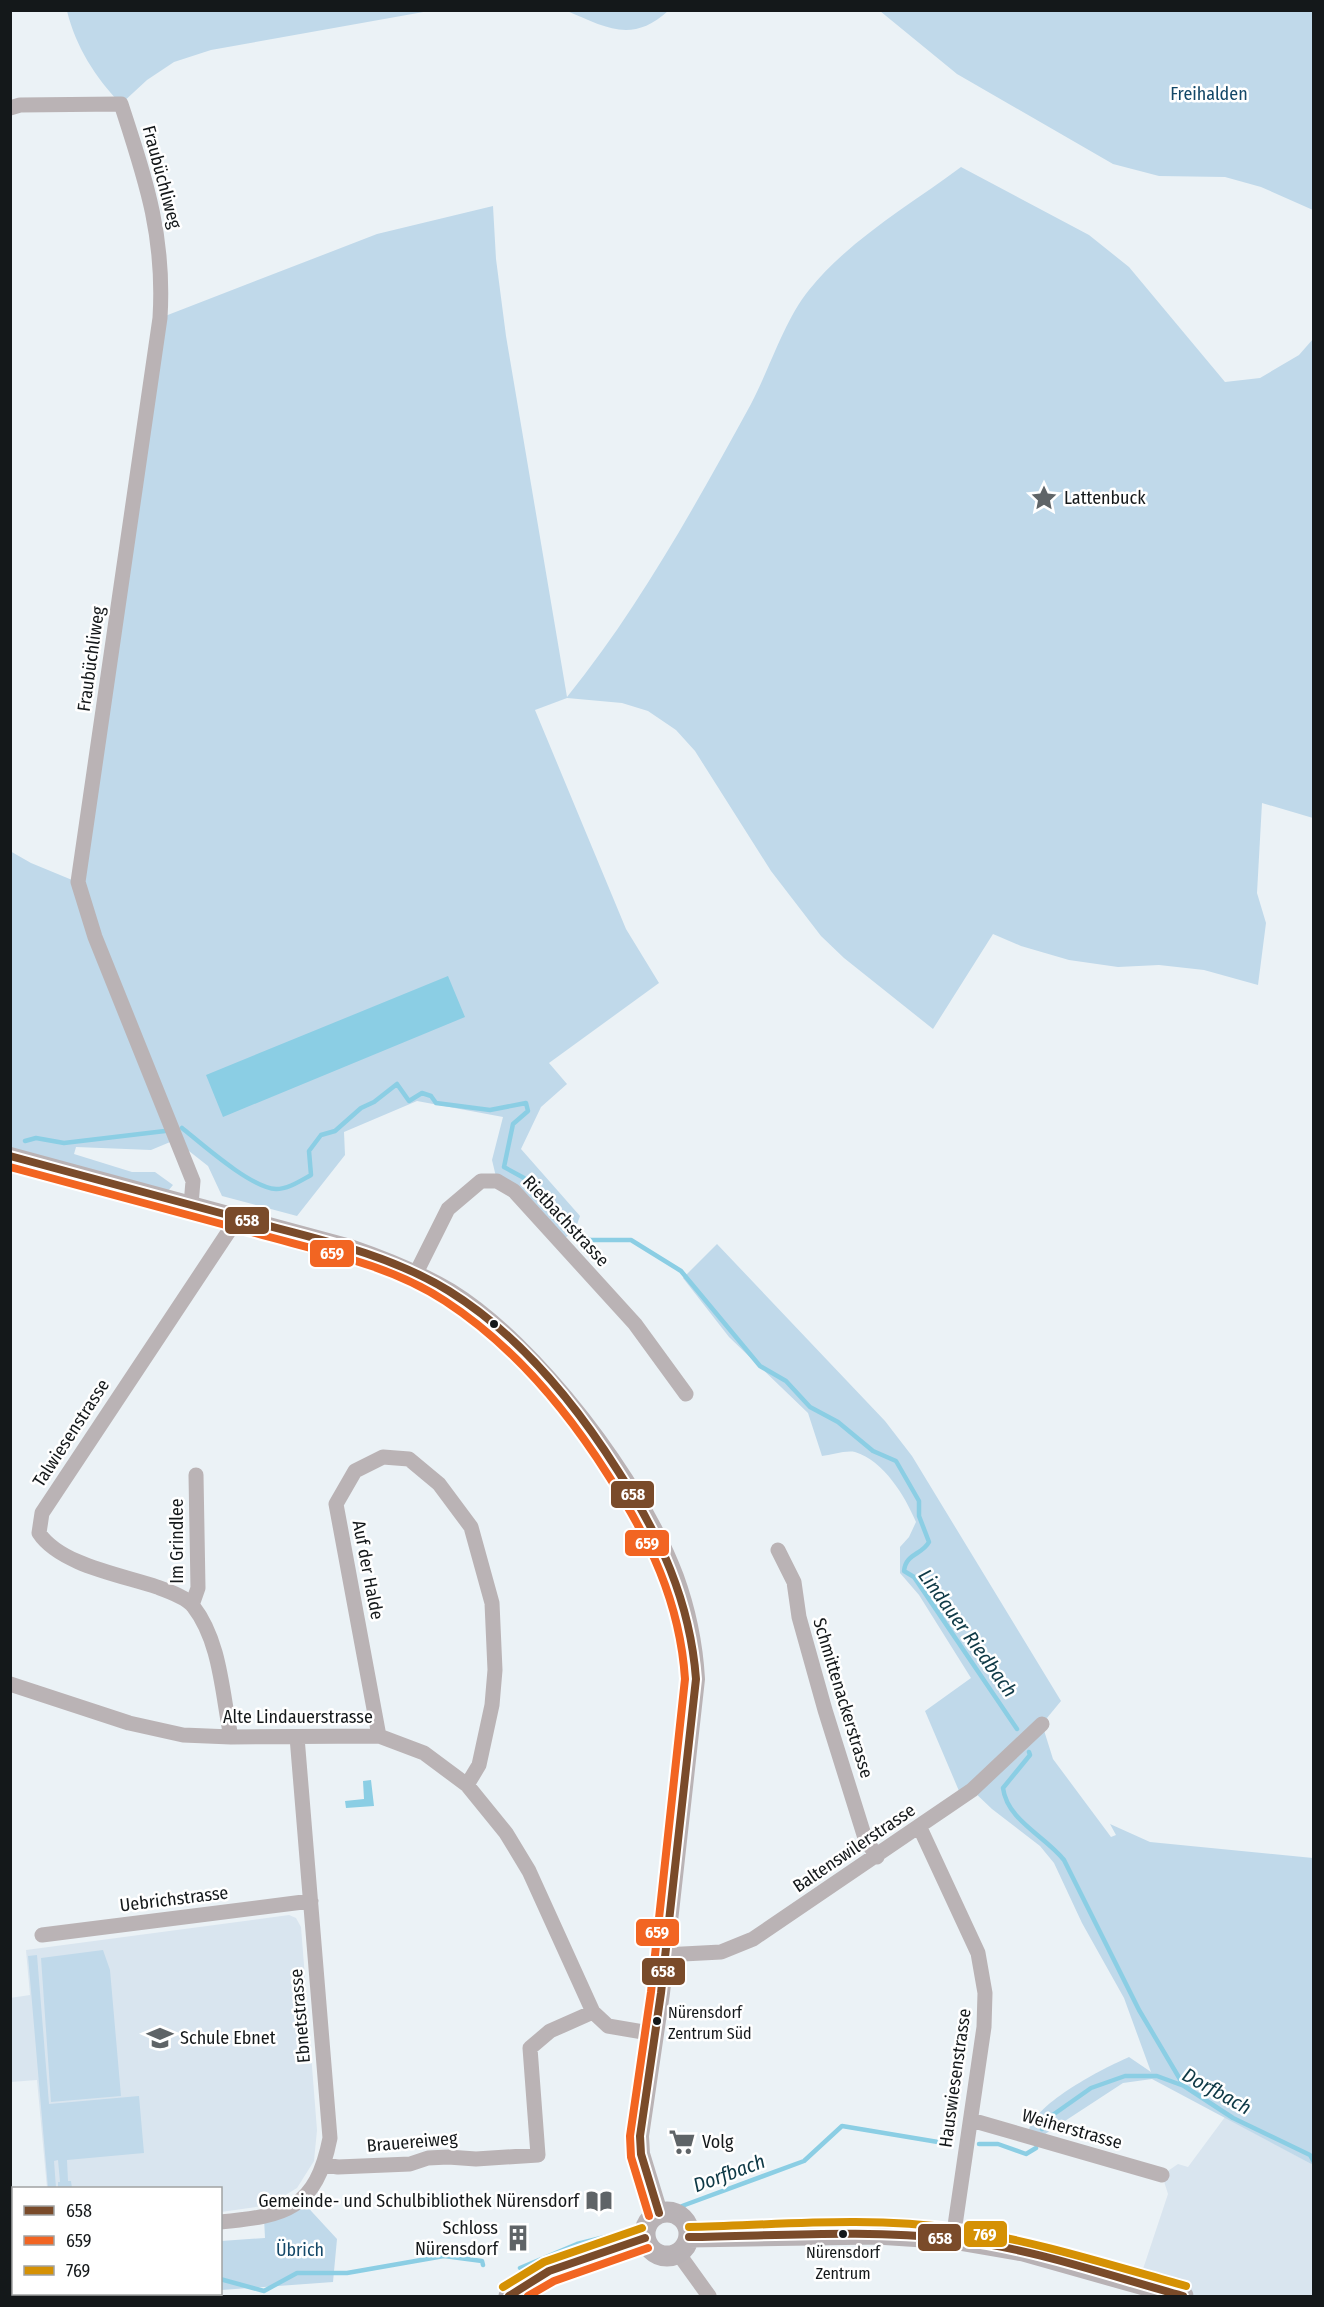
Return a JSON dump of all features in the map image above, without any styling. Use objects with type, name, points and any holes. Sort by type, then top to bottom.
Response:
[{"type":"main road","points":[[684,2245],[687,2226],[681,2217],[670,2212],[660,2213],[648,2223],[645,2238],[650,2248],[658,2254],[668,2256],[684,2245],[877,2234],[953,2239],[1023,2251],[1183,2296]]},
{"type":"main road","points":[[509,2296],[549,2271],[645,2238]]},
{"type":"street","name":"Fraubüchliweg","points":[[10,108],[20,105],[122,104],[148,186],[160,240],[162,288],[152,376],[78,882],[95,937],[193,1181],[191,1205]]},
{"type":"street","points":[[10,1156],[351,1248],[416,1273],[451,1293],[493,1324],[555,1387],[601,1448],[641,1510],[674,1576],[694,1650],[696,1679],[694,1715],[640,2136],[641,2154],[660,2213]]},
{"type":"street","name":"Rietbachstrasse","points":[[416,1273],[448,1209],[481,1180],[497,1180],[514,1191],[635,1324],[686,1394]]},
{"type":"street","name":"Talwiesenstrasse","points":[[231,1737],[212,1638],[192,1605],[169,1591],[64,1556],[47,1545],[39,1533],[42,1513],[231,1228],[234,1217]]},
{"type":"street","name":"Auf der Halde","points":[[379,1736],[336,1504],[355,1471],[383,1457],[409,1459],[430,1475],[458,1509],[471,1527],[492,1602],[495,1670],[492,1705],[479,1765],[467,1785]]},
{"type":"street","name":"Im Grindlee","points":[[192,1605],[198,1588],[196,1475]]},
{"type":"street","name":"Schmittenackerstrasse","points":[[778,1550],[794,1582],[798,1617],[865,1838],[877,1857]]},
{"type":"street","name":"Alte Lindauerstrasse","points":[[10,1684],[129,1723],[183,1735],[379,1736],[424,1753],[467,1785],[506,1833],[529,1871],[593,2012]]},
{"type":"street","name":"Baltenswilerstrasse","points":[[664,1955],[721,1952],[753,1939],[920,1828],[972,1790],[1042,1724]]},
{"type":"street","name":"Ebnetstrasse","points":[[222,2223],[264,2218],[286,2211],[301,2200],[324,2165],[330,2138],[297,1737]]},
{"type":"street","name":"Hauswiesenstrasse","points":[[920,1828],[978,1953],[984,1993],[984,2027],[953,2239]]},
{"type":"street","name":"Uebrichstrasse","points":[[42,1935],[310,1901]]},
{"type":"street","points":[[593,2012],[608,2026],[654,2034]]},
{"type":"street","name":"Brauereiweg","points":[[324,2165],[410,2164],[438,2157],[476,2159],[538,2155],[530,2048],[550,2031],[593,2012]]},
{"type":"street","name":"Weiherstrasse","points":[[971,2120],[1162,2175]]},
{"type":"street","points":[[684,2245],[709,2296]]},
{"type":"shaded area","name":"Schule Ebnet","points":[[289,1915],[296,1918],[301,1927],[317,2130],[314,2161],[297,2188],[269,2205],[222,2212],[222,2187],[47,2187],[37,2080],[11,2082],[10,1998],[30,1995],[26,1950]]},
{"type":"shaded area","points":[[1225,2117],[1313,2165],[1313,2296],[1183,2296],[1138,2284],[1168,2194],[1162,2175],[1178,2164],[1188,2167]]},
{"type":"green space","points":[[67,11],[429,11],[211,50],[174,62],[147,80],[121,104],[103,83],[81,49]]},
{"type":"green space","points":[[567,11],[668,11],[655,21],[630,30],[606,27]]},
{"type":"green space","name":"Freihalden","points":[[880,11],[1313,11],[1313,210],[1261,187],[1225,177],[1159,176],[1113,164],[957,74]]},
{"type":"green space","points":[[961,167],[1089,235],[1129,267],[1225,382],[1260,378],[1299,355],[1313,339],[1313,818],[1262,803],[1257,893],[1266,923],[1258,985],[1204,970],[1159,965],[1118,967],[1069,960],[1021,946],[993,934],[933,1029],[844,958],[821,936],[771,871],[695,751],[676,730],[648,711],[622,703],[567,698],[535,710],[626,929],[659,983],[549,1063],[567,1084],[541,1107],[521,1149],[580,1216],[575,1230],[560,1242],[497,1181],[492,1160],[503,1117],[417,1101],[344,1132],[345,1155],[297,1216],[222,1196],[208,1166],[175,1140],[151,1150],[76,1147],[74,1154],[132,1172],[155,1172],[173,1185],[163,1197],[11,1156],[10,851],[31,863],[77,882],[160,318],[377,234],[493,206],[496,259],[506,336],[567,697],[618,628],[665,555],[758,391],[800,302],[825,272],[861,239]]},
{"type":"green space","points":[[717,1244],[885,1421],[912,1456],[1061,1701],[1042,1724],[1053,1759],[1111,1837],[1116,1835],[1110,1824],[1150,1842],[1313,1858],[1313,2165],[1152,2079],[1123,2083],[1045,2134],[1029,2130],[1034,2119],[1044,2108],[1072,2088],[1117,2062],[1129,2057],[1151,2072],[1124,1998],[1082,1923],[1054,1863],[1040,1846],[992,1809],[972,1790],[962,1798],[925,1711],[971,1678],[919,1595],[900,1573],[900,1547],[909,1537],[916,1522],[906,1501],[884,1471],[865,1457],[855,1452],[822,1456],[808,1413],[729,1337],[683,1278]]},
{"type":"green space","points":[[103,1950],[110,1970],[121,2096],[51,2102],[41,1958]]},
{"type":"green space","points":[[37,1955],[49,2104],[139,2096],[144,2153],[67,2160],[68,2181],[71,2181],[72,2187],[58,2187],[58,2182],[60,2182],[58,2160],[54,2161],[56,2187],[48,2187],[28,1956]]},
{"type":"green space","name":"Übrich","points":[[301,2200],[337,2239],[333,2282],[222,2290],[222,2241],[265,2238],[264,2218]]},
{"type":"green space","points":[[12,2270],[12,2295],[196,2295],[11,2296],[10,2271]]},
{"type":"water","points":[[448,976],[465,1017],[223,1117],[206,1075]]},
{"type":"water","points":[[371,1780],[374,1806],[346,1808],[345,1801],[364,1799],[363,1781]]},
{"type":"waterway","name":"Lindauer Riedbach","points":[[182,1128],[241,1173],[266,1187],[280,1189],[311,1175],[309,1151],[321,1135],[335,1131],[361,1108],[374,1102],[397,1084],[409,1101],[422,1093],[431,1096],[436,1103],[490,1110],[526,1103],[528,1111],[513,1124],[504,1167],[524,1178],[575,1230],[590,1240],[631,1240],[681,1271],[760,1366],[786,1381],[810,1407],[838,1422],[873,1451],[896,1461],[919,1501],[919,1516],[929,1542],[911,1557],[904,1571],[914,1577],[1017,1729]]},
{"type":"waterway","name":"Lindauer Riedbach","points":[[25,1141],[36,1138],[64,1143],[165,1131]]},
{"type":"waterway","name":"Lindauer Riedbach","points":[[1029,1752],[1030,1755],[1003,1788],[1006,1799],[1019,1819],[1064,1860],[1139,2010],[1184,2086]]},
{"type":"waterway","name":"Dorfbach","points":[[1042,2129],[1047,2119],[1091,2088],[1125,2076],[1157,2076],[1184,2086],[1233,2118],[1310,2155],[1314,2162]]},
{"type":"waterway","name":"Dorfbach","points":[[682,2206],[804,2161],[842,2126],[950,2144]]},
{"type":"waterway","name":"Dorfbach","points":[[979,2144],[998,2144],[1026,2154],[1036,2148]]},
{"type":"waterway","name":"Dorfbach","points":[[520,2268],[577,2244],[613,2235]]},
{"type":"waterway","name":"Dorfbach","points":[[222,2280],[264,2291],[297,2273],[347,2273],[444,2256],[482,2261],[483,2265]]},
{"type":"transit line","name":"658","points":[[10,1156],[327,1241],[378,1257],[426,1278],[474,1308],[521,1349],[543,1372],[583,1420],[633,1495],[660,1545],[680,1596],[693,1650],[696,1679],[661,1993],[640,2136],[641,2154],[659,2213]]},
{"type":"transit line","name":"659","points":[[10,1167],[353,1260],[401,1277],[423,1288],[469,1318],[536,1379],[592,1450],[623,1499],[649,1547],[669,1597],[677,1624],[685,1679],[651,1992],[630,2136],[631,2157],[649,2216]]},
{"type":"transit line","name":"769","points":[[689,2227],[857,2222],[924,2225],[986,2234],[1044,2247],[1186,2286]]},
{"type":"transit line","name":"769","points":[[503,2287],[544,2262],[642,2228]]},
{"type":"transit line","name":"658","points":[[689,2237],[887,2234],[953,2239],[1040,2255],[1183,2296]]},
{"type":"transit line","name":"658","points":[[509,2296],[549,2271],[645,2238]]},
{"type":"transit line","name":"659","points":[[528,2296],[554,2281],[648,2248]]},
{"type":"place","name":"Lattenbuck","points":[[1044,498]]},
{"type":"place","name":"Nürensdorf Zentrum Süd","points":[[657,2021]]},
{"type":"place","name":"Schule Ebnet","points":[[160,2038]]},
{"type":"place","name":"Volg","points":[[682,2142]]},
{"type":"place","name":"Gemeinde- und Schulbibliothek Nürensdorf","points":[[599,2201]]},
{"type":"place","name":"Nürensdorf Zentrum","points":[[843,2234]]},
{"type":"place","name":"Schloss Nürensdorf","points":[[518,2238]]}]
